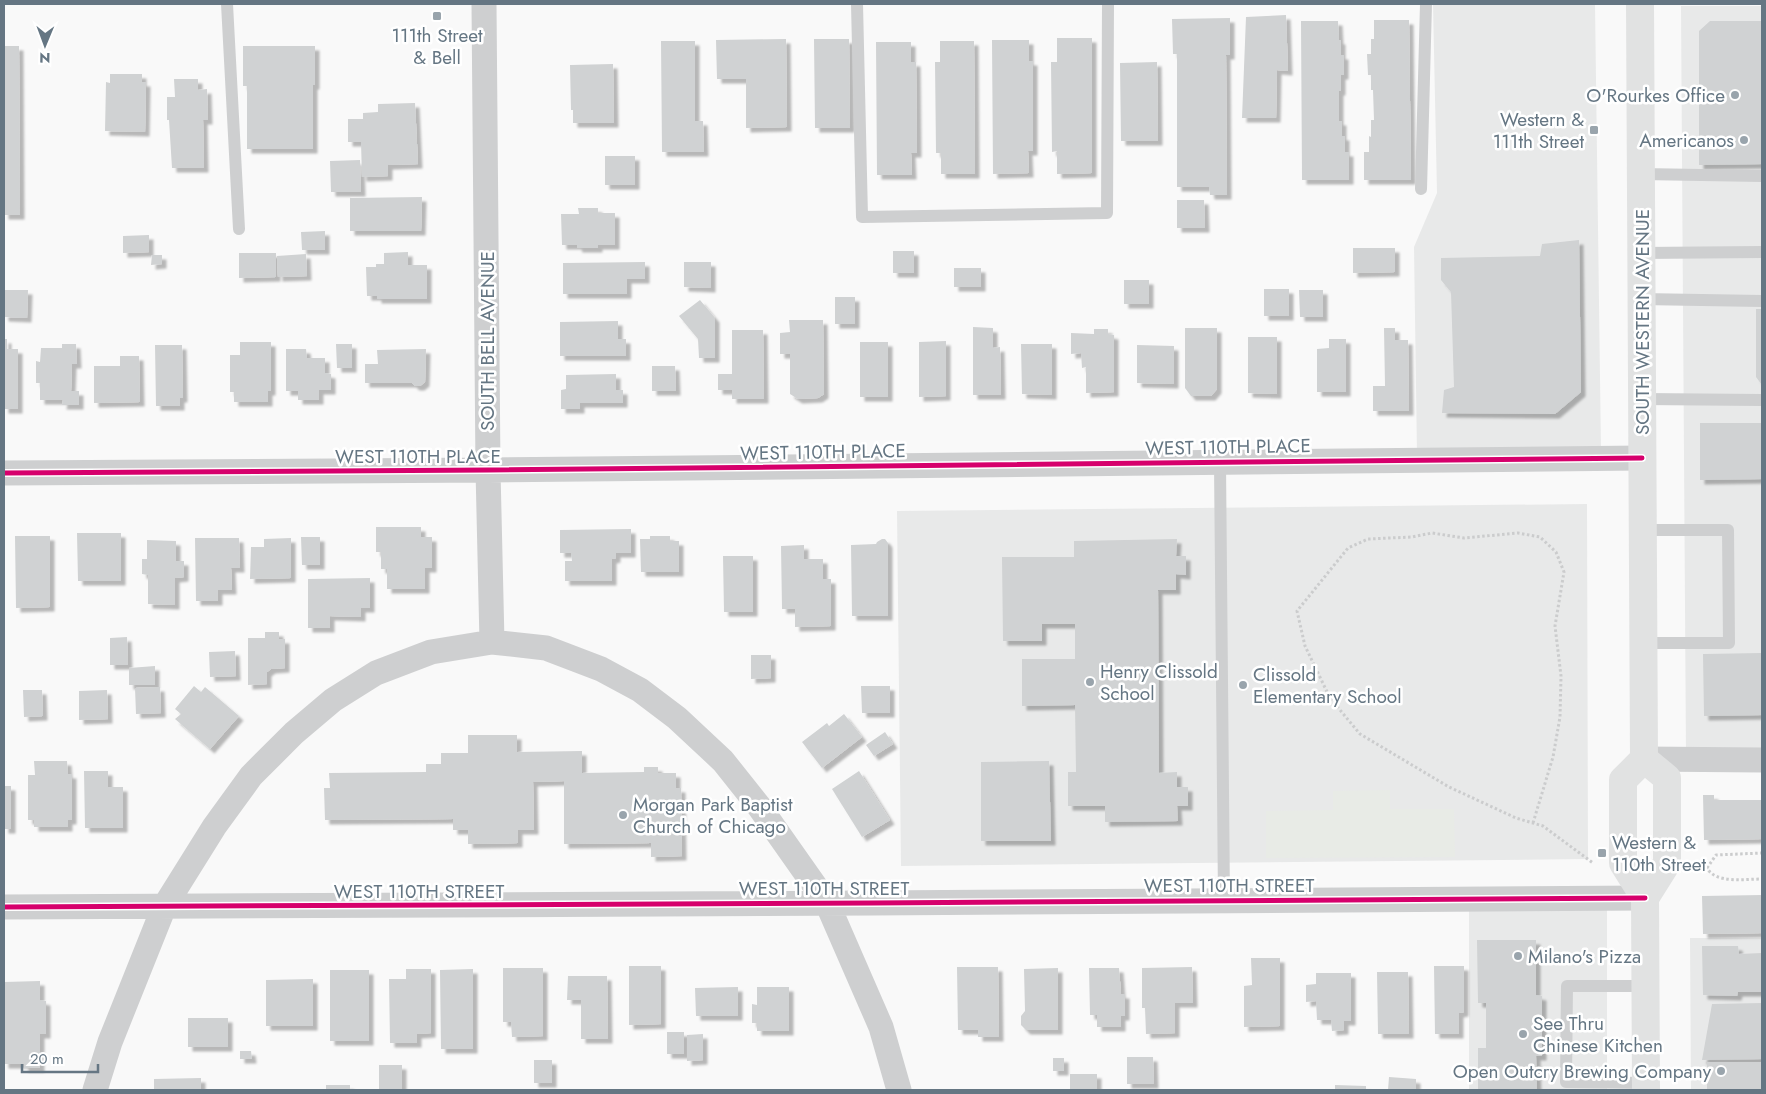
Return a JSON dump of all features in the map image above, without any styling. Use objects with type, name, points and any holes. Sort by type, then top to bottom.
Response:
[{"type":"main road","name":"SOUTH WESTERN AVENUE","points":[[1640,4],[1644,759]]},
{"type":"main road","points":[[1645,898],[1667,863],[1667,778],[1644,759],[1622,780],[1623,863],[1645,898],[1646,1087]]},
{"type":"street","name":"SOUTH BELL AVENUE","points":[[484,4],[488,470],[492,642]]},
{"type":"street","name":"WEST 110TH PLACE","points":[[4,473],[1642,458]]},
{"type":"street","points":[[95,1090],[110,1042],[164,907],[214,827],[251,776],[294,733],[333,700],[376,673],[431,652],[492,642],[546,648],[601,669],[640,690],[677,718],[723,762],[792,852],[827,904],[881,1026],[899,1090]]},
{"type":"street","points":[[1644,759],[1762,760]]},
{"type":"street","name":"WEST 110TH STREET","points":[[4,907],[827,904],[1645,898]]},
{"type":"lane","points":[[227,4],[239,229]]},
{"type":"lane","points":[[857,4],[862,217],[1107,213],[1108,4]]},
{"type":"lane","points":[[1421,189],[1426,4]]},
{"type":"lane","points":[[1641,174],[1762,176]]},
{"type":"lane","points":[[1641,253],[1762,252]]},
{"type":"lane","points":[[1641,299],[1762,301]]},
{"type":"lane","points":[[1642,399],[1762,400]]},
{"type":"lane","points":[[1220,463],[1224,900]]},
{"type":"lane","points":[[1643,530],[1728,530],[1729,633],[1729,643],[1644,643]]},
{"type":"lane","points":[[1646,986],[1567,986],[1566,1082],[1646,1087]]},
{"type":"path","points":[[1534,823],[1553,757],[1560,717],[1561,676],[1554,626],[1564,572],[1556,552],[1540,537],[1518,533],[1464,538],[1432,532],[1412,537],[1368,539],[1348,548],[1297,611],[1304,646],[1330,698],[1360,734],[1382,748],[1448,787],[1516,818],[1544,826],[1593,863]]},
{"type":"path","points":[[1700,870],[1707,868],[1716,855],[1723,853],[1762,853]]},
{"type":"path","points":[[1707,868],[1710,873],[1722,879],[1762,879]]},
{"type":"shaded area","points":[[1433,4],[1595,5],[1601,451],[1417,454],[1414,247],[1437,193]]},
{"type":"shaded area","points":[[1681,6],[1762,6],[1762,757],[1686,756]]},
{"type":"shaded area","name":"Clissold Elementary School","points":[[1587,504],[1588,859],[901,866],[897,511]]},
{"type":"shaded area","points":[[1390,790],[1390,809],[1454,809],[1455,857],[1266,858],[1266,811],[1333,810],[1333,791]]},
{"type":"shaded area","points":[[1607,903],[1607,1090],[1469,1090],[1469,906]]},
{"type":"shaded area","points":[[1690,938],[1762,938],[1762,1090],[1691,1090]]},
{"type":"building","points":[[1286,15],[1288,71],[1277,70],[1276,118],[1242,118],[1246,17]]},
{"type":"building","points":[[1230,18],[1230,55],[1226,55],[1227,195],[1210,195],[1209,187],[1177,187],[1177,54],[1173,54],[1172,19]]},
{"type":"building","points":[[1374,20],[1409,20],[1411,180],[1364,180],[1364,152],[1369,152],[1371,120],[1374,120],[1373,90],[1371,90],[1371,75],[1368,75],[1367,54],[1371,54],[1371,39],[1374,39]]},
{"type":"building","points":[[1301,21],[1338,21],[1341,55],[1344,55],[1344,75],[1341,75],[1341,91],[1339,91],[1339,121],[1342,121],[1342,136],[1345,136],[1345,152],[1349,152],[1349,180],[1302,180]]},
{"type":"building","points":[[1710,21],[1762,21],[1762,164],[1699,165],[1699,31]]},
{"type":"building","points":[[1057,38],[1092,38],[1092,173],[1057,174],[1057,151],[1052,152],[1051,62],[1057,62]]},
{"type":"building","points":[[786,39],[787,127],[746,128],[746,79],[717,79],[716,40]]},
{"type":"building","points":[[814,39],[849,39],[850,128],[815,128]]},
{"type":"building","points":[[992,40],[1029,40],[1029,61],[1033,61],[1033,151],[1028,151],[1029,173],[993,174]]},
{"type":"building","points":[[661,41],[695,41],[695,121],[703,121],[704,152],[662,152]]},
{"type":"building","points":[[940,41],[974,41],[975,174],[941,174],[941,153],[936,153],[935,62],[940,62]]},
{"type":"building","points":[[876,42],[911,42],[911,62],[916,62],[917,153],[911,153],[912,175],[877,175]]},
{"type":"building","points":[[4,46],[19,46],[20,215],[4,215]]},
{"type":"building","points":[[243,46],[315,46],[313,149],[247,149],[247,86],[243,86]]},
{"type":"building","points":[[1157,62],[1158,141],[1121,141],[1120,63]]},
{"type":"building","points":[[613,64],[614,123],[573,123],[570,65]]},
{"type":"building","points":[[110,74],[142,74],[142,82],[146,82],[145,132],[105,131],[106,82],[110,83]]},
{"type":"building","points":[[174,79],[198,79],[198,90],[207,89],[208,120],[203,120],[204,168],[172,168],[169,120],[167,120],[167,97],[175,97]]},
{"type":"building","points":[[415,103],[418,164],[388,165],[388,176],[362,177],[361,142],[348,142],[348,119],[363,119],[363,113],[378,112],[378,104]]},
{"type":"building","points":[[605,156],[635,156],[635,185],[605,185]]},
{"type":"building","points":[[360,160],[361,192],[331,192],[330,161]]},
{"type":"building","points":[[422,197],[421,231],[350,231],[350,198]]},
{"type":"building","points":[[1177,200],[1204,200],[1205,228],[1177,228]]},
{"type":"building","points":[[578,208],[598,208],[598,213],[615,213],[615,245],[598,245],[598,248],[578,248],[577,245],[562,245],[561,214],[579,214]]},
{"type":"building","points":[[325,231],[325,250],[302,250],[301,232]]},
{"type":"building","points":[[149,235],[149,252],[123,253],[123,236]]},
{"type":"building","points":[[1579,240],[1581,392],[1555,414],[1442,413],[1444,390],[1454,387],[1451,292],[1441,280],[1441,258],[1540,256],[1542,244]]},
{"type":"building","points":[[1353,248],[1395,248],[1395,272],[1353,273]]},
{"type":"building","points":[[893,251],[914,251],[914,273],[893,273]]},
{"type":"building","points":[[408,252],[408,265],[427,265],[427,299],[377,299],[377,296],[367,296],[366,267],[376,267],[376,264],[384,264],[384,253]]},
{"type":"building","points":[[239,253],[276,253],[276,277],[239,278]]},
{"type":"building","points":[[306,254],[307,276],[278,277],[277,256]]},
{"type":"building","points":[[152,255],[162,255],[162,264],[151,265]]},
{"type":"building","points":[[645,262],[645,279],[627,279],[627,294],[563,294],[563,263]]},
{"type":"building","points":[[684,262],[711,262],[711,288],[684,287]]},
{"type":"building","points":[[954,268],[981,268],[981,287],[954,287]]},
{"type":"building","points":[[1124,280],[1149,280],[1149,304],[1124,304]]},
{"type":"building","points":[[1264,289],[1289,289],[1289,316],[1264,316]]},
{"type":"building","points":[[4,290],[28,290],[27,318],[4,317]]},
{"type":"building","points":[[1299,290],[1323,290],[1323,317],[1300,317]]},
{"type":"building","points":[[835,297],[855,297],[855,324],[835,324]]},
{"type":"building","points":[[700,300],[715,318],[715,358],[699,358],[698,339],[679,316]]},
{"type":"building","points":[[1756,309],[1762,309],[1762,385],[1756,377]]},
{"type":"building","points":[[789,320],[823,320],[824,394],[818,398],[798,399],[790,394],[790,354],[780,354],[780,333],[790,332]]},
{"type":"building","points":[[618,321],[618,339],[626,339],[626,356],[560,356],[560,322]]},
{"type":"building","points":[[973,327],[993,328],[993,348],[1000,347],[1001,395],[973,395]]},
{"type":"building","points":[[1185,328],[1217,328],[1217,389],[1211,396],[1191,396],[1185,388]]},
{"type":"building","points":[[1384,328],[1395,328],[1395,340],[1408,340],[1409,411],[1373,411],[1373,386],[1385,386]]},
{"type":"building","points":[[1094,329],[1108,329],[1108,334],[1114,335],[1114,392],[1086,393],[1086,367],[1082,368],[1081,353],[1071,354],[1071,333],[1094,334]]},
{"type":"building","points":[[732,330],[763,330],[764,399],[732,399],[732,390],[718,390],[718,374],[732,374]]},
{"type":"building","points":[[1248,337],[1277,337],[1277,394],[1248,393]]},
{"type":"building","points":[[4,339],[7,339],[7,349],[18,349],[18,409],[4,409]]},
{"type":"building","points":[[1329,339],[1346,339],[1346,392],[1317,392],[1317,349],[1329,348]]},
{"type":"building","points":[[946,341],[946,396],[919,397],[919,342]]},
{"type":"building","points":[[240,342],[271,342],[271,391],[268,391],[268,402],[234,402],[234,392],[230,392],[230,355],[240,355]]},
{"type":"building","points":[[860,342],[888,342],[888,397],[860,397]]},
{"type":"building","points":[[62,344],[76,344],[77,364],[72,364],[71,391],[79,391],[79,405],[62,405],[63,400],[40,400],[40,383],[36,383],[36,361],[40,362],[41,348],[62,348]]},
{"type":"building","points":[[336,344],[352,344],[352,368],[337,368]]},
{"type":"building","points":[[1021,344],[1052,344],[1052,395],[1022,394]]},
{"type":"building","points":[[155,345],[182,345],[183,398],[180,398],[180,406],[156,406]]},
{"type":"building","points":[[1137,345],[1174,346],[1174,384],[1137,383]]},
{"type":"building","points":[[286,349],[306,349],[307,358],[325,358],[325,373],[331,374],[331,390],[319,390],[319,400],[298,400],[298,391],[286,391]]},
{"type":"building","points":[[426,349],[425,382],[420,386],[415,386],[412,383],[365,383],[365,364],[378,364],[377,350]]},
{"type":"building","points":[[120,356],[139,356],[140,402],[94,403],[94,366],[120,366]]},
{"type":"building","points":[[652,366],[675,366],[676,391],[652,391]]},
{"type":"building","points":[[616,374],[616,390],[623,390],[623,403],[580,403],[580,409],[561,409],[561,390],[566,389],[566,375]]},
{"type":"building","points":[[1700,423],[1762,423],[1762,479],[1700,480]]},
{"type":"building","points":[[376,527],[421,527],[421,537],[432,537],[432,568],[425,568],[425,589],[387,589],[387,569],[381,569],[381,552],[376,552]]},
{"type":"building","points":[[631,529],[631,553],[616,553],[616,558],[612,559],[612,581],[565,581],[565,561],[572,561],[571,553],[560,553],[560,530]]},
{"type":"building","points":[[77,533],[121,533],[121,581],[78,581]]},
{"type":"building","points":[[15,536],[50,536],[50,607],[16,608]]},
{"type":"building","points":[[650,536],[670,536],[670,541],[679,541],[679,572],[641,572],[640,539],[650,539]]},
{"type":"building","points":[[301,537],[320,537],[320,565],[302,565]]},
{"type":"building","points":[[195,538],[239,538],[240,568],[231,568],[232,590],[218,590],[218,601],[196,601]]},
{"type":"building","points":[[291,538],[291,578],[250,579],[251,547],[264,547],[264,539]]},
{"type":"building","points":[[885,539],[888,543],[888,616],[852,616],[851,545],[876,544]]},
{"type":"building","name":"Henry Clissold School","points":[[1177,539],[1176,556],[1186,556],[1186,575],[1176,574],[1176,590],[1158,590],[1159,773],[1177,772],[1177,787],[1188,787],[1188,806],[1177,806],[1178,821],[1105,822],[1105,806],[1068,806],[1068,772],[1076,772],[1075,705],[1022,706],[1022,659],[1075,659],[1075,624],[1042,624],[1042,641],[1003,641],[1002,557],[1074,557],[1074,541]]},
{"type":"building","points":[[147,540],[176,541],[176,561],[184,561],[184,577],[175,578],[175,605],[148,604],[148,575],[142,574],[142,559],[147,559]]},
{"type":"building","points":[[804,545],[804,559],[823,559],[823,579],[831,579],[831,626],[795,627],[795,609],[782,609],[781,546]]},
{"type":"building","points":[[723,556],[753,556],[753,612],[724,612]]},
{"type":"building","points":[[370,578],[370,608],[361,608],[361,617],[330,616],[330,628],[308,628],[308,579]]},
{"type":"building","points":[[265,632],[279,632],[279,639],[285,639],[285,668],[271,669],[267,672],[267,684],[248,685],[248,638],[265,638]]},
{"type":"building","points":[[127,637],[128,665],[110,665],[110,638]]},
{"type":"building","points":[[235,651],[236,676],[210,677],[209,652]]},
{"type":"building","points":[[1762,653],[1762,715],[1704,716],[1703,654]]},
{"type":"building","points":[[751,655],[771,655],[771,678],[751,679]]},
{"type":"building","points":[[155,666],[155,685],[129,685],[129,668]]},
{"type":"building","points":[[194,686],[201,692],[205,687],[239,716],[210,749],[175,719],[181,714],[175,709]]},
{"type":"building","points":[[861,686],[890,686],[890,713],[862,713]]},
{"type":"building","points":[[160,687],[161,713],[136,714],[135,688]]},
{"type":"building","points":[[23,690],[42,690],[43,716],[24,717]]},
{"type":"building","points":[[107,690],[108,719],[79,720],[79,691]]},
{"type":"building","points":[[844,714],[862,737],[822,768],[802,742],[827,723],[829,726]]},
{"type":"building","points":[[885,732],[893,744],[874,756],[866,745]]},
{"type":"building","points":[[468,735],[517,735],[517,752],[582,751],[582,773],[644,772],[644,767],[658,767],[658,773],[676,773],[676,788],[681,788],[682,856],[651,857],[651,843],[564,844],[564,781],[533,782],[534,830],[518,830],[518,843],[468,844],[468,830],[453,830],[453,819],[325,820],[324,788],[330,788],[329,773],[426,772],[426,764],[441,764],[441,753],[468,753]]},
{"type":"building","points":[[34,761],[67,761],[68,774],[72,774],[72,820],[68,820],[68,827],[34,827],[34,820],[28,820],[28,775],[35,775]]},
{"type":"building","points":[[1049,761],[1051,841],[981,841],[981,762]]},
{"type":"building","points":[[84,771],[108,771],[108,787],[123,787],[123,828],[85,828]]},
{"type":"building","points":[[859,771],[890,820],[862,837],[832,789]]},
{"type":"building","points":[[4,786],[11,786],[11,829],[4,829]]},
{"type":"building","points":[[1703,795],[1714,795],[1714,800],[1762,800],[1762,839],[1704,840]]},
{"type":"building","points":[[1762,895],[1762,933],[1703,934],[1702,896]]},
{"type":"building","points":[[1477,940],[1536,940],[1536,995],[1542,996],[1542,1056],[1536,1056],[1537,1090],[1478,1090],[1478,1048],[1486,1048],[1486,1003],[1478,1003]]},
{"type":"building","points":[[1702,946],[1738,946],[1739,954],[1762,953],[1762,992],[1738,992],[1737,996],[1703,995]]},
{"type":"building","points":[[1251,958],[1280,958],[1280,1026],[1244,1027],[1244,986],[1252,985]]},
{"type":"building","points":[[629,966],[661,966],[661,1024],[629,1025]]},
{"type":"building","points":[[1434,966],[1464,966],[1464,1012],[1459,1013],[1459,1034],[1435,1034]]},
{"type":"building","points":[[957,967],[998,967],[999,1037],[978,1037],[978,1030],[958,1030]]},
{"type":"building","points":[[1192,967],[1193,1003],[1175,1003],[1175,1033],[1146,1034],[1145,1008],[1142,1008],[1142,968]]},
{"type":"building","points":[[503,968],[543,968],[543,1036],[512,1037],[511,1022],[503,1022]]},
{"type":"building","points":[[1058,968],[1058,1030],[1026,1030],[1021,1025],[1021,1016],[1025,1011],[1024,969]]},
{"type":"building","points":[[1089,968],[1119,968],[1121,994],[1125,994],[1125,1016],[1121,1016],[1121,1027],[1097,1027],[1097,1015],[1090,1015]]},
{"type":"building","points":[[406,969],[431,969],[431,1033],[417,1034],[417,1043],[390,1043],[389,979],[406,979]]},
{"type":"building","points":[[473,969],[473,1049],[441,1049],[440,970]]},
{"type":"building","points":[[330,970],[369,970],[369,1041],[330,1041]]},
{"type":"building","points":[[1377,972],[1408,972],[1409,1034],[1378,1034]]},
{"type":"building","points":[[1316,973],[1351,973],[1351,1021],[1344,1021],[1344,1030],[1332,1031],[1331,1020],[1317,1020],[1316,1001],[1306,1002],[1306,985],[1316,984]]},
{"type":"building","points":[[568,976],[607,976],[608,1039],[581,1039],[581,1000],[567,1000]]},
{"type":"building","points":[[313,979],[313,1026],[266,1026],[266,980]]},
{"type":"building","points":[[40,981],[40,1000],[46,1001],[46,1034],[40,1034],[40,1068],[24,1068],[24,1064],[4,1064],[4,982]]},
{"type":"building","points":[[738,987],[738,1016],[696,1016],[695,988]]},
{"type":"building","points":[[757,987],[789,987],[789,1031],[757,1031],[757,1023],[752,1023],[752,1004],[757,1005]]},
{"type":"building","points":[[1762,1003],[1762,1059],[1702,1060],[1712,1004]]},
{"type":"building","points":[[188,1018],[228,1018],[228,1047],[188,1047]]},
{"type":"building","points":[[667,1032],[684,1032],[684,1054],[667,1054]]},
{"type":"building","points":[[703,1034],[703,1060],[687,1061],[687,1035]]},
{"type":"building","points":[[240,1051],[251,1051],[252,1059],[240,1059]]},
{"type":"building","points":[[1127,1057],[1153,1057],[1154,1084],[1127,1084]]},
{"type":"building","points":[[1053,1058],[1064,1058],[1064,1071],[1053,1071]]},
{"type":"building","points":[[534,1060],[552,1060],[552,1083],[534,1083]]},
{"type":"building","points":[[1707,1062],[1762,1062],[1762,1090],[1707,1090]]},
{"type":"building","points":[[379,1065],[402,1065],[402,1089],[379,1090]]},
{"type":"building","points":[[1070,1074],[1097,1074],[1097,1090],[1070,1090]]},
{"type":"building","points":[[1389,1077],[1416,1079],[1416,1090],[1388,1090]]},
{"type":"building","points":[[201,1078],[201,1090],[154,1090],[154,1079]]},
{"type":"building","points":[[326,1085],[350,1085],[350,1090],[326,1090]]},
{"type":"building","points":[[1335,1085],[1366,1086],[1366,1090],[1335,1090]]},
{"type":"cycle path","points":[[4,473],[1642,458]]},
{"type":"cycle path","points":[[4,907],[1645,898]]},
{"type":"place","name":"111th Street & Bell","points":[[437,16]]},
{"type":"place","name":"O'Rourkes Office","points":[[1735,95]]},
{"type":"place","name":"Western & 111th Street","points":[[1594,130]]},
{"type":"place","name":"Americanos","points":[[1744,140]]},
{"type":"place","name":"Henry Clissold School","points":[[1090,682]]},
{"type":"place","name":"Clissold Elementary School","points":[[1243,685]]},
{"type":"place","name":"Morgan Park Baptist Church of Chicago","points":[[623,815]]},
{"type":"place","name":"Western & 110th Street","points":[[1602,853]]},
{"type":"place","name":"Milano's Pizza","points":[[1518,956]]},
{"type":"place","name":"See Thru Chinese Kitchen","points":[[1523,1034]]},
{"type":"place","name":"Open Outcry Brewing Company","points":[[1721,1071]]}]
